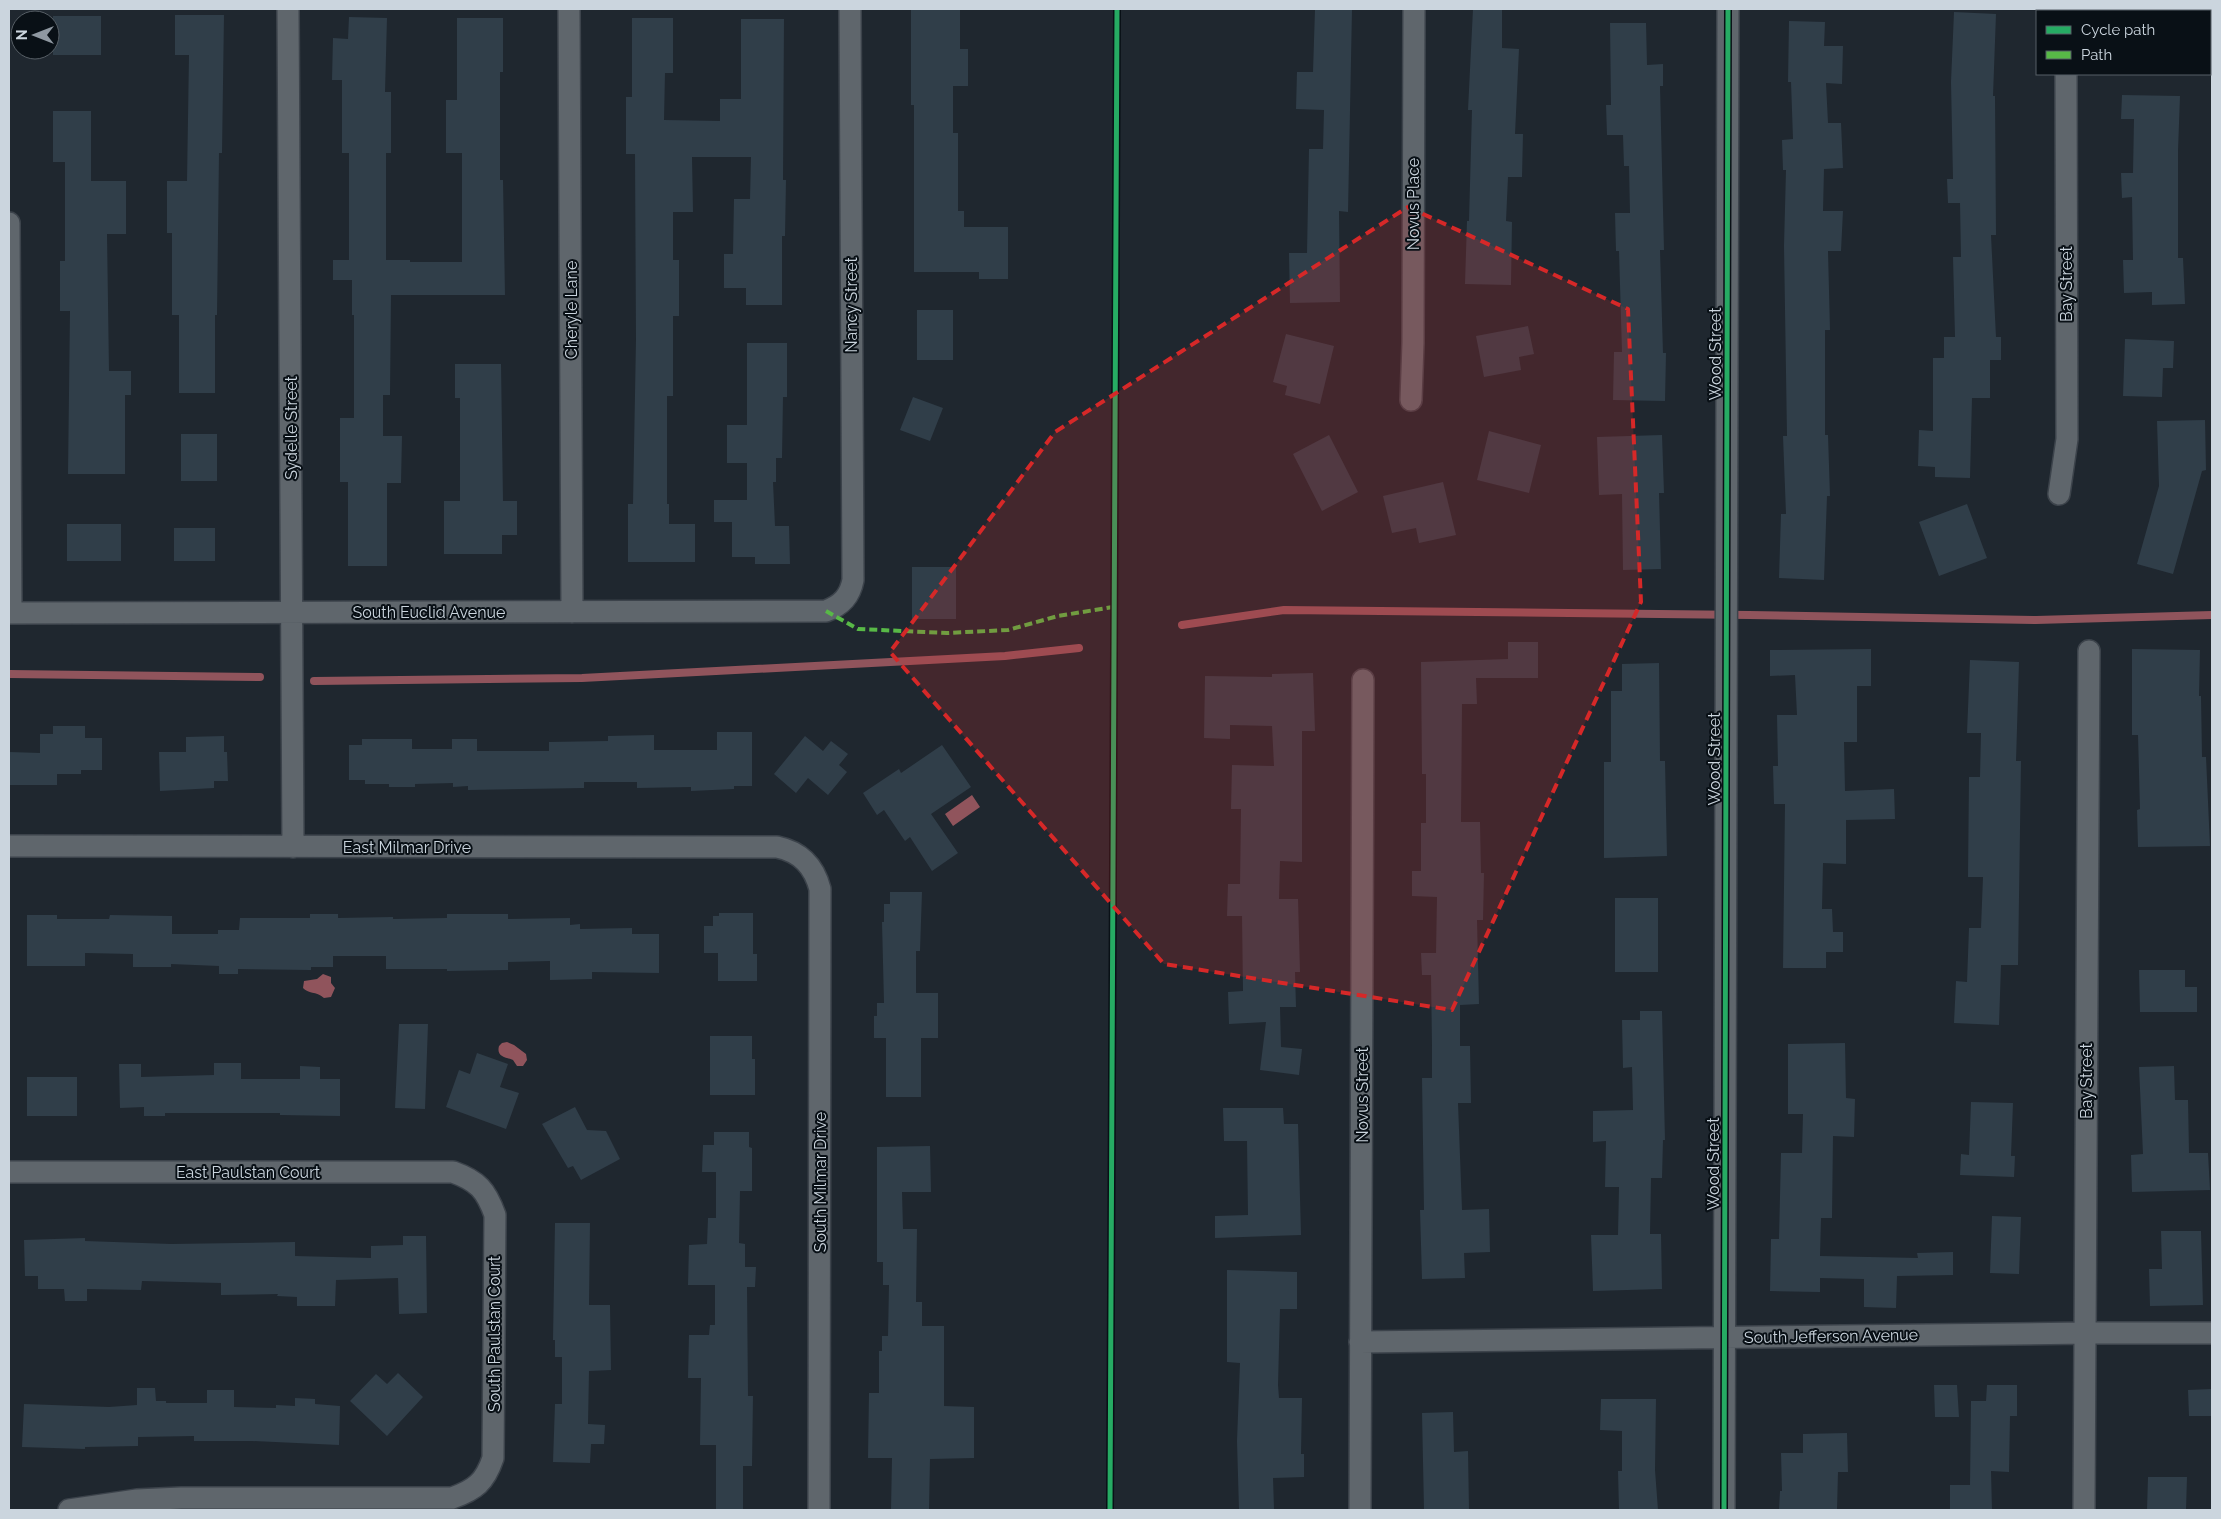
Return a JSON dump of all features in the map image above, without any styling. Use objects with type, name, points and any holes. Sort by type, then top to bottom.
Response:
[{"type":"street","name":"Sydelle Street","points":[[288,9],[293,847]]},
{"type":"street","name":"Cheryle Lane","points":[[569,9],[572,612]]},
{"type":"street","name":"Nancy Street","points":[[845,599],[851,590],[853,580],[850,9]]},
{"type":"street","name":"Novus Place","points":[[1411,400],[1414,9]]},
{"type":"street","name":"Wood Street","points":[[1724,1510],[1728,9]]},
{"type":"street","name":"Bay Street","points":[[2059,494],[2067,439],[2066,75]]},
{"type":"street","points":[[9,223],[10,613]]},
{"type":"street","name":"South Euclid Avenue","points":[[10,613],[826,611],[837,607],[845,599]]},
{"type":"street","name":"Bay Street","points":[[2084,1510],[2089,651]]},
{"type":"street","name":"Novus Street","points":[[1360,1510],[1363,680]]},
{"type":"street","name":"East Milmar Drive","points":[[9,846],[777,847],[788,849],[804,858]]},
{"type":"street","name":"South Milmar Drive","points":[[804,858],[817,876],[820,890],[819,1510]]},
{"type":"street","name":"East Paulstan Court","points":[[9,1172],[453,1172],[469,1178],[482,1188]]},
{"type":"street","name":"South Paulstan Court","points":[[69,1510],[137,1500],[182,1498],[452,1498],[470,1492],[482,1481],[489,1470],[493,1458],[495,1225],[492,1207],[482,1188]]},
{"type":"street","name":"South Jefferson Avenue","points":[[1360,1342],[2085,1332],[2212,1333]]},
{"type":"highlighted area","points":[[1408,207],[1628,309],[1641,602],[1452,1010],[1164,964],[890,652],[1055,432]]},
{"type":"shaded area","points":[[972,795],[980,807],[953,826],[945,814]]},
{"type":"shaded area","points":[[323,974],[331,977],[331,983],[335,988],[331,997],[324,998],[303,988],[304,981],[317,979]]},
{"type":"shaded area","points":[[507,1042],[526,1054],[527,1060],[523,1066],[517,1066],[513,1060],[500,1054],[499,1046]]},
{"type":"building","points":[[911,9],[960,9],[960,49],[968,49],[968,86],[953,86],[953,133],[958,133],[958,211],[964,211],[964,227],[1008,227],[1008,279],[979,279],[979,272],[914,272],[914,105],[911,105]]},
{"type":"building","points":[[1315,9],[1352,9],[1348,212],[1339,211],[1340,302],[1290,303],[1289,253],[1307,253],[1309,149],[1323,149],[1324,110],[1296,109],[1297,72],[1313,72]]},
{"type":"building","points":[[1473,9],[1502,9],[1502,48],[1519,49],[1515,134],[1523,134],[1522,177],[1508,177],[1506,221],[1512,222],[1511,285],[1465,284],[1467,221],[1469,221],[1472,110],[1468,110]]},
{"type":"building","points":[[1954,12],[1996,14],[1993,96],[1995,96],[1996,235],[1991,235],[1996,337],[2001,337],[2001,360],[1990,360],[1990,398],[1972,398],[1970,478],[1935,477],[1935,467],[1918,466],[1919,430],[1933,431],[1933,358],[1944,358],[1944,337],[1955,337],[1953,257],[1961,257],[1960,203],[1948,203],[1947,179],[1953,179],[1951,82]]},
{"type":"building","points":[[175,15],[224,15],[222,153],[219,153],[217,315],[215,315],[215,393],[179,393],[179,315],[172,315],[172,233],[167,233],[167,181],[187,181],[189,55],[175,55]]},
{"type":"building","points":[[60,16],[101,16],[101,55],[60,55]]},
{"type":"building","points":[[349,17],[387,18],[385,92],[391,92],[391,153],[386,153],[386,260],[410,260],[410,262],[462,262],[462,153],[446,153],[446,100],[457,100],[457,18],[503,18],[503,72],[500,72],[500,180],[503,180],[505,295],[391,295],[390,395],[383,395],[383,436],[402,436],[401,483],[387,483],[387,566],[348,566],[348,482],[340,482],[340,418],[354,418],[354,315],[352,315],[352,280],[333,280],[333,260],[349,260],[349,153],[342,153],[342,80],[332,80],[333,38],[348,39]]},
{"type":"building","points":[[632,18],[673,18],[673,73],[665,73],[664,120],[720,121],[720,99],[741,99],[741,19],[784,19],[783,180],[786,180],[785,236],[782,236],[782,305],[746,305],[746,288],[724,288],[724,254],[733,254],[734,199],[750,199],[751,157],[692,157],[693,212],[673,212],[673,260],[679,260],[679,316],[673,316],[673,396],[667,396],[667,504],[669,504],[669,524],[695,524],[695,562],[628,562],[628,504],[633,504],[636,339],[635,154],[626,154],[626,97],[632,97]]},
{"type":"building","points":[[1789,21],[1825,22],[1824,46],[1843,46],[1842,84],[1826,83],[1828,123],[1841,123],[1843,168],[1824,169],[1823,211],[1843,211],[1841,251],[1828,251],[1830,330],[1825,330],[1825,435],[1828,435],[1830,496],[1827,496],[1824,580],[1779,578],[1781,514],[1786,514],[1783,436],[1787,436],[1784,246],[1786,170],[1783,170],[1782,140],[1793,139],[1791,82],[1788,82]]},
{"type":"building","points":[[1610,23],[1646,23],[1647,65],[1663,64],[1663,86],[1660,86],[1664,250],[1660,250],[1663,353],[1666,353],[1665,401],[1613,400],[1614,352],[1622,352],[1619,251],[1616,251],[1615,213],[1630,213],[1629,166],[1624,166],[1623,135],[1607,135],[1606,105],[1611,105]]},
{"type":"building","points":[[2122,95],[2180,96],[2178,258],[2183,258],[2185,304],[2152,305],[2152,292],[2124,293],[2123,260],[2133,260],[2132,197],[2122,198],[2121,173],[2133,173],[2134,119],[2121,119]]},
{"type":"building","points":[[53,111],[91,111],[91,181],[126,181],[126,234],[107,234],[109,371],[131,371],[131,395],[125,395],[125,474],[68,474],[70,311],[60,311],[60,261],[65,261],[65,162],[53,162]]},
{"type":"building","points":[[917,310],[953,310],[953,360],[917,360]]},
{"type":"building","points":[[1528,326],[1534,354],[1519,357],[1521,370],[1484,377],[1476,336]]},
{"type":"building","points":[[1286,334],[1334,346],[1320,404],[1285,395],[1287,386],[1273,382]]},
{"type":"building","points":[[2125,339],[2174,341],[2173,368],[2163,368],[2162,397],[2123,396]]},
{"type":"building","points":[[747,343],[787,343],[787,397],[783,397],[782,458],[776,458],[776,482],[773,482],[775,526],[789,526],[790,564],[755,564],[755,557],[732,557],[732,522],[714,522],[714,500],[747,500],[747,463],[727,463],[727,425],[747,425]]},
{"type":"building","points":[[455,364],[501,364],[503,501],[517,501],[517,535],[502,535],[502,554],[444,554],[444,501],[460,501],[460,398],[455,398]]},
{"type":"building","points":[[913,397],[943,408],[930,441],[900,430]]},
{"type":"building","points":[[2205,420],[2206,470],[2202,471],[2173,574],[2137,564],[2159,486],[2157,421]]},
{"type":"building","points":[[1489,431],[1541,445],[1529,493],[1477,480]]},
{"type":"building","points":[[181,434],[217,434],[217,481],[181,481]]},
{"type":"building","points":[[1329,435],[1358,492],[1322,511],[1293,454]]},
{"type":"building","points":[[1662,435],[1664,493],[1659,493],[1661,569],[1623,570],[1622,494],[1599,495],[1597,437]]},
{"type":"building","points":[[1443,482],[1456,535],[1419,543],[1416,528],[1392,533],[1383,496]]},
{"type":"building","points":[[1967,504],[1987,558],[1939,576],[1919,522]]},
{"type":"building","points":[[67,524],[121,524],[121,561],[67,561]]},
{"type":"building","points":[[174,528],[215,528],[215,561],[174,561]]},
{"type":"building","points":[[912,567],[956,567],[956,619],[912,619]]},
{"type":"building","points":[[1508,642],[1538,642],[1538,678],[1476,678],[1477,704],[1462,704],[1461,822],[1480,822],[1481,873],[1484,873],[1483,920],[1477,920],[1479,1004],[1460,1005],[1460,1046],[1470,1046],[1471,1103],[1458,1103],[1462,1210],[1489,1209],[1490,1252],[1464,1253],[1465,1278],[1422,1279],[1420,1210],[1424,1210],[1422,1078],[1432,1078],[1432,1046],[1431,975],[1422,975],[1421,953],[1436,953],[1437,897],[1412,896],[1412,871],[1421,871],[1421,823],[1426,823],[1426,774],[1422,774],[1421,662],[1508,659]]},
{"type":"building","points":[[1871,649],[1871,686],[1857,686],[1857,742],[1844,742],[1845,791],[1894,789],[1895,819],[1846,820],[1846,864],[1823,863],[1822,909],[1832,909],[1833,932],[1843,932],[1843,952],[1826,952],[1826,968],[1783,968],[1785,804],[1774,804],[1773,766],[1778,766],[1777,715],[1797,715],[1795,675],[1770,676],[1770,650]]},
{"type":"building","points":[[2132,649],[2200,650],[2199,696],[2201,696],[2202,757],[2206,757],[2210,846],[2138,847],[2137,810],[2140,809],[2138,735],[2132,735]]},
{"type":"building","points":[[1970,660],[2019,662],[2016,761],[2021,761],[2018,965],[2001,965],[1999,1025],[1954,1023],[1956,981],[1967,982],[1969,928],[1981,928],[1983,877],[1968,877],[1969,777],[1980,777],[1981,733],[1967,733]]},
{"type":"building","points":[[1659,663],[1660,761],[1665,761],[1667,856],[1604,858],[1604,762],[1611,762],[1611,691],[1622,691],[1622,664]]},
{"type":"building","points":[[1313,673],[1315,731],[1302,731],[1302,862],[1280,861],[1279,899],[1298,899],[1300,972],[1295,972],[1296,1007],[1280,1007],[1281,1047],[1302,1049],[1299,1075],[1260,1070],[1266,1022],[1229,1024],[1228,992],[1243,991],[1242,916],[1227,916],[1228,884],[1240,884],[1241,809],[1231,809],[1232,765],[1274,766],[1272,726],[1230,725],[1230,739],[1204,738],[1205,676],[1272,677],[1272,674]]},
{"type":"building","points":[[53,726],[85,726],[85,738],[102,738],[102,770],[81,770],[81,774],[57,774],[57,785],[9,785],[9,752],[40,753],[40,734],[53,734]]},
{"type":"building","points":[[717,732],[752,732],[752,786],[734,786],[734,789],[691,791],[691,787],[637,788],[637,782],[584,782],[584,788],[468,790],[468,786],[453,787],[453,783],[415,784],[415,787],[389,787],[389,784],[365,784],[365,780],[349,780],[349,745],[362,745],[362,739],[412,739],[412,749],[452,749],[452,739],[477,739],[477,751],[549,751],[549,742],[608,741],[608,736],[654,735],[654,750],[717,750]]},
{"type":"building","points":[[224,736],[224,752],[227,752],[228,781],[214,781],[214,788],[160,791],[159,752],[186,752],[186,737]]},
{"type":"building","points":[[805,736],[823,751],[831,741],[848,754],[839,765],[847,772],[828,795],[808,778],[796,793],[774,774]]},
{"type":"building","points":[[942,745],[971,787],[931,814],[958,853],[932,871],[910,837],[905,841],[884,810],[877,815],[863,793],[899,769],[901,773]]},
{"type":"building","points":[[890,892],[922,892],[920,951],[916,951],[916,993],[938,993],[938,1038],[921,1038],[921,1097],[886,1097],[886,1038],[874,1038],[874,1016],[877,1016],[877,1003],[884,1003],[882,922],[884,922],[884,904],[890,904]]},
{"type":"building","points":[[1615,898],[1658,898],[1658,972],[1615,972]]},
{"type":"building","points":[[719,913],[753,913],[753,954],[757,954],[757,981],[718,981],[718,953],[704,953],[704,926],[713,926],[713,916],[719,916]]},
{"type":"building","points":[[310,914],[338,914],[338,918],[393,917],[393,919],[447,918],[447,914],[508,914],[508,919],[570,918],[570,925],[580,924],[580,929],[632,928],[632,934],[659,934],[659,973],[592,972],[592,979],[550,980],[550,961],[508,962],[508,970],[447,971],[447,969],[386,969],[386,956],[333,956],[333,967],[311,967],[311,970],[238,969],[238,974],[219,974],[219,966],[171,964],[171,967],[133,967],[133,954],[85,953],[85,966],[27,966],[27,915],[57,915],[57,919],[109,919],[110,915],[172,916],[172,934],[218,934],[218,930],[239,930],[240,918],[310,918]]},
{"type":"building","points":[[2139,970],[2185,970],[2185,987],[2197,987],[2197,1012],[2140,1012]]},
{"type":"building","points":[[1640,1011],[1662,1011],[1665,1140],[1663,1140],[1662,1178],[1651,1178],[1650,1234],[1661,1234],[1662,1289],[1593,1291],[1591,1235],[1618,1235],[1619,1187],[1605,1187],[1606,1141],[1593,1142],[1593,1111],[1633,1110],[1632,1067],[1623,1068],[1622,1020],[1640,1020]]},
{"type":"building","points":[[399,1024],[428,1024],[425,1109],[395,1108]]},
{"type":"building","points":[[710,1036],[752,1036],[752,1059],[755,1059],[755,1095],[710,1095]]},
{"type":"building","points":[[1845,1043],[1846,1098],[1855,1099],[1854,1137],[1833,1136],[1832,1218],[1821,1218],[1820,1256],[1918,1258],[1917,1253],[1953,1252],[1953,1275],[1897,1276],[1896,1308],[1864,1307],[1864,1279],[1820,1278],[1820,1292],[1770,1291],[1771,1239],[1779,1239],[1781,1153],[1802,1153],[1803,1114],[1788,1114],[1788,1044]]},
{"type":"building","points":[[477,1053],[508,1064],[500,1087],[519,1093],[506,1129],[446,1107],[459,1070],[470,1074]]},
{"type":"building","points":[[214,1063],[241,1063],[241,1079],[300,1079],[300,1066],[320,1067],[320,1079],[340,1079],[340,1116],[280,1115],[280,1113],[165,1113],[165,1116],[144,1116],[144,1107],[120,1108],[119,1064],[141,1064],[141,1077],[214,1075]]},
{"type":"building","points":[[2174,1066],[2175,1100],[2188,1100],[2189,1153],[2208,1153],[2210,1190],[2132,1192],[2131,1155],[2143,1154],[2139,1067]]},
{"type":"building","points":[[27,1077],[77,1077],[77,1116],[27,1116]]},
{"type":"building","points":[[1971,1102],[2013,1103],[2011,1156],[2015,1156],[2014,1177],[1960,1175],[1961,1154],[1969,1155]]},
{"type":"building","points":[[575,1107],[587,1130],[606,1131],[620,1159],[581,1180],[573,1166],[568,1168],[542,1124]]},
{"type":"building","points":[[1223,1108],[1283,1108],[1284,1124],[1298,1124],[1301,1235],[1215,1238],[1215,1216],[1248,1215],[1247,1141],[1224,1141]]},
{"type":"building","points":[[714,1132],[749,1132],[749,1147],[752,1148],[752,1191],[740,1191],[739,1243],[745,1244],[745,1267],[756,1267],[755,1287],[747,1287],[748,1396],[753,1396],[752,1466],[743,1466],[743,1510],[716,1510],[716,1445],[700,1445],[701,1378],[688,1378],[689,1335],[709,1335],[710,1325],[715,1325],[715,1285],[688,1285],[689,1245],[707,1244],[708,1218],[716,1218],[716,1172],[702,1172],[703,1145],[714,1145]]},
{"type":"building","points":[[930,1146],[931,1192],[902,1192],[903,1229],[917,1229],[916,1302],[922,1302],[922,1326],[944,1326],[944,1406],[974,1407],[974,1458],[930,1459],[929,1510],[891,1510],[892,1458],[868,1458],[869,1393],[879,1393],[879,1351],[882,1351],[882,1336],[888,1336],[889,1285],[883,1285],[883,1262],[877,1262],[877,1147]]},
{"type":"building","points":[[1992,1216],[2021,1217],[2019,1274],[1990,1273]]},
{"type":"building","points":[[555,1223],[590,1223],[589,1305],[610,1305],[611,1370],[589,1371],[588,1424],[605,1425],[604,1444],[591,1444],[590,1463],[553,1462],[555,1404],[562,1404],[562,1357],[555,1357],[555,1340],[553,1340]]},
{"type":"building","points":[[2161,1231],[2201,1231],[2203,1305],[2150,1306],[2149,1269],[2162,1269]]},
{"type":"building","points":[[403,1236],[426,1236],[427,1313],[399,1314],[398,1278],[336,1280],[335,1306],[297,1306],[297,1297],[277,1296],[278,1294],[221,1295],[221,1283],[142,1281],[141,1290],[87,1289],[87,1301],[65,1301],[64,1289],[38,1289],[38,1276],[25,1276],[24,1240],[85,1238],[85,1241],[171,1244],[295,1242],[295,1256],[371,1258],[371,1246],[403,1245]]},
{"type":"building","points":[[1227,1270],[1297,1272],[1297,1309],[1280,1309],[1278,1385],[1279,1398],[1302,1398],[1301,1454],[1304,1454],[1304,1477],[1273,1478],[1274,1509],[1239,1510],[1237,1441],[1240,1363],[1227,1362]]},
{"type":"building","points":[[398,1373],[423,1397],[387,1436],[350,1401],[376,1374],[387,1384]]},
{"type":"building","points":[[1934,1385],[1957,1385],[1959,1417],[1935,1417]]},
{"type":"building","points":[[1987,1385],[2017,1385],[2017,1416],[2010,1416],[2009,1472],[1991,1471],[1992,1510],[1950,1510],[1950,1485],[1970,1485],[1971,1401],[1986,1401]]},
{"type":"building","points":[[137,1388],[155,1388],[156,1401],[166,1401],[166,1403],[207,1403],[207,1390],[234,1390],[234,1407],[276,1408],[276,1405],[295,1406],[295,1398],[315,1399],[315,1404],[340,1406],[339,1445],[252,1441],[194,1441],[194,1436],[138,1437],[138,1446],[85,1447],[85,1449],[22,1447],[24,1404],[109,1407],[137,1405]]},
{"type":"building","points":[[2212,1389],[2212,1416],[2189,1416],[2188,1390]]},
{"type":"building","points":[[1601,1399],[1656,1399],[1655,1470],[1658,1510],[1619,1510],[1618,1471],[1622,1471],[1622,1431],[1600,1430]]},
{"type":"building","points":[[1453,1412],[1454,1452],[1468,1451],[1469,1510],[1424,1510],[1422,1413]]},
{"type":"building","points":[[1847,1433],[1848,1472],[1838,1472],[1837,1510],[1779,1510],[1780,1491],[1782,1491],[1781,1453],[1803,1453],[1803,1434]]},
{"type":"building","points":[[2148,1477],[2187,1477],[2186,1510],[2147,1510]]},
{"type":"waterway","points":[[1182,625],[1284,610],[2036,620],[2212,615]]},
{"type":"waterway","points":[[314,681],[582,678],[1005,656],[1079,648]]},
{"type":"waterway","points":[[9,674],[260,677]]},
{"type":"marked path","points":[[826,611],[858,629],[947,633],[1008,630],[1058,616],[1113,607]]},
{"type":"cycle path","points":[[1110,1510],[1117,9]]},
{"type":"cycle path","points":[[1724,1510],[1728,9]]}]
